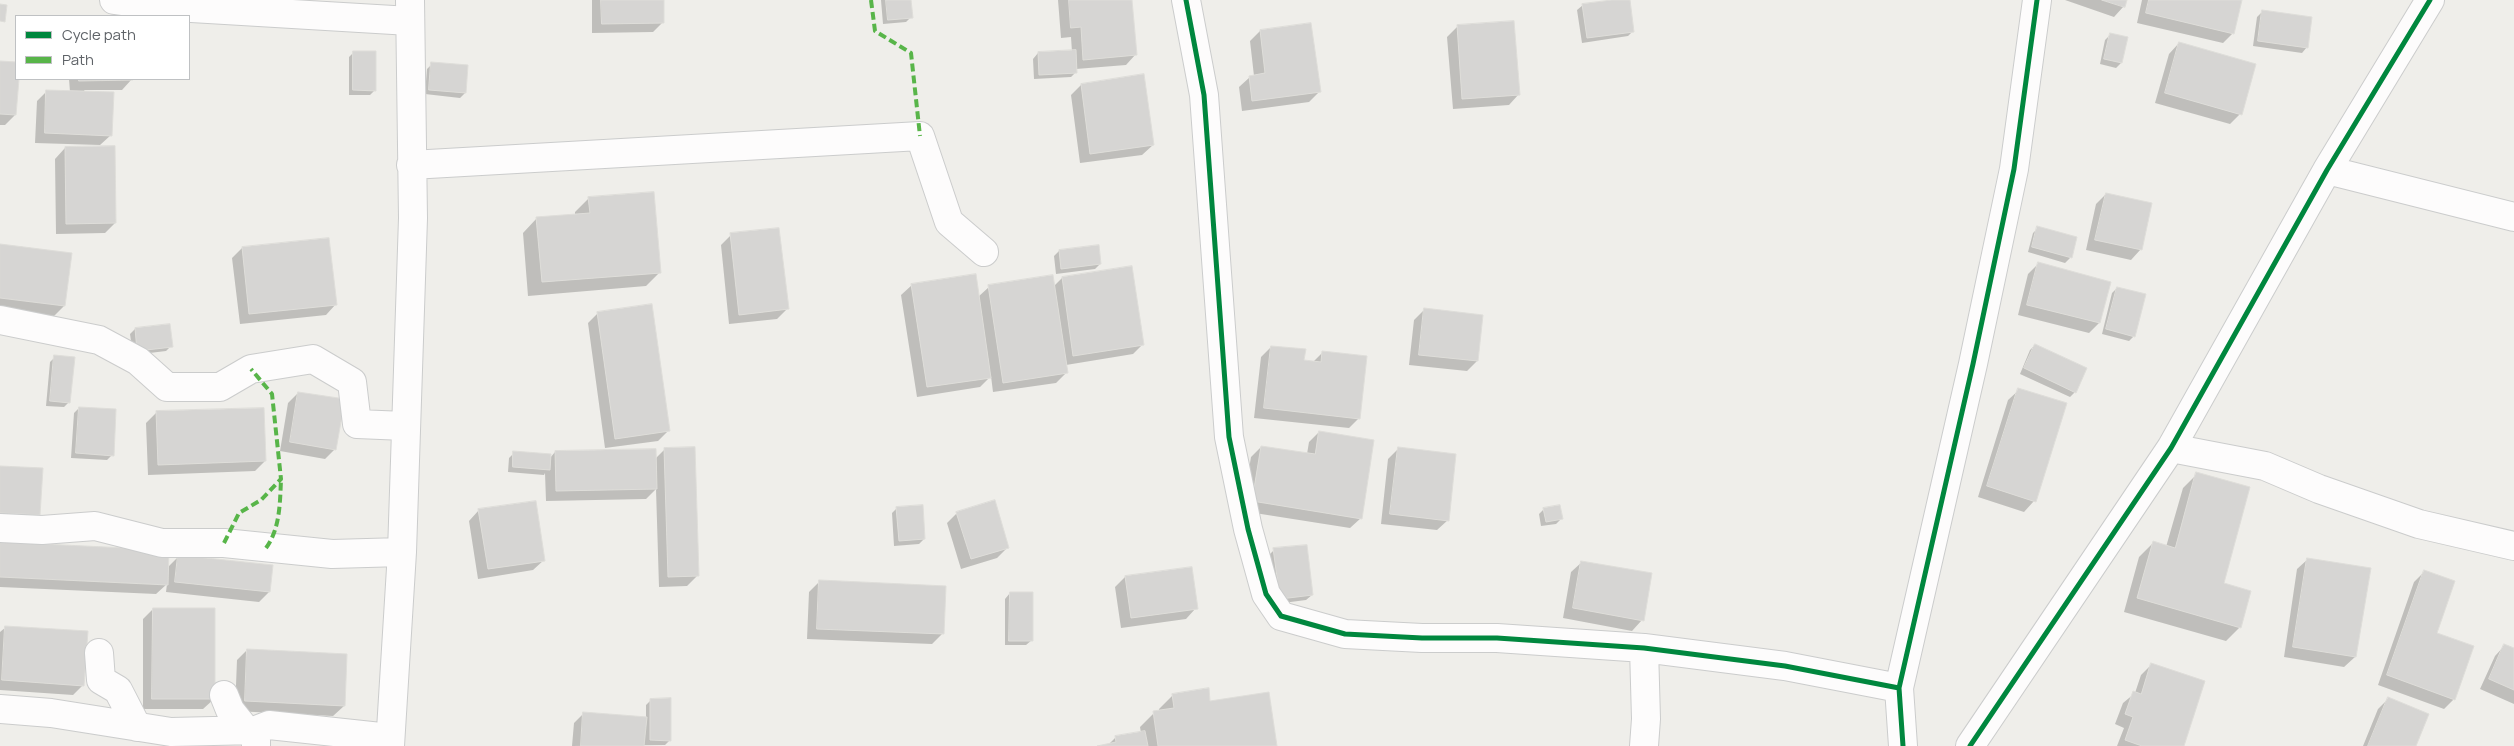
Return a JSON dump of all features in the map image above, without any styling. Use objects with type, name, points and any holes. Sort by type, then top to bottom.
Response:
[{"type":"street","points":[[0,709],[51,713],[171,732],[252,735],[269,726],[390,742],[402,552],[412,218],[410,11],[158,6],[114,0]]},
{"type":"street","points":[[1186,0],[1204,95],[1229,437],[1248,529],[1266,594],[1281,616],[1345,634],[1422,638],[1497,638],[1644,648],[1785,666],[1899,688]]},
{"type":"street","points":[[1903,746],[1899,688],[1971,374],[2014,169],[2037,0]]},
{"type":"street","points":[[1970,746],[2171,448],[2328,170],[2430,0]]},
{"type":"street","points":[[411,166],[920,136],[949,222],[984,252]]},
{"type":"street","points":[[2328,170],[2514,217]]},
{"type":"street","points":[[0,320],[99,340],[138,361],[167,387],[220,387],[251,369],[313,359],[352,382],[357,424],[405,426]]},
{"type":"street","points":[[2171,448],[2265,466],[2319,489],[2419,524],[2514,546]]},
{"type":"street","points":[[0,528],[42,530],[95,526],[162,543],[224,543],[332,554],[402,552]]},
{"type":"street","points":[[1644,648],[1646,719],[1644,746]]},
{"type":"street","points":[[99,653],[101,680],[118,690],[137,727]]},
{"type":"street","points":[[224,695],[230,710],[252,735]]},
{"type":"building","points":[[601,0],[664,0],[664,23],[602,24]]},
{"type":"building","points":[[886,0],[911,0],[913,18],[888,20]]},
{"type":"building","points":[[1069,0],[1132,0],[1137,55],[1083,60],[1081,27],[1071,28]]},
{"type":"building","points":[[1630,0],[1634,32],[1587,38],[1582,4]]},
{"type":"building","points":[[2102,0],[2127,0],[2125,7]]},
{"type":"building","points":[[2149,0],[2242,0],[2234,34],[2146,13]]},
{"type":"building","points":[[0,4],[7,5],[5,22],[0,21]]},
{"type":"building","points":[[2262,10],[2312,17],[2308,48],[2258,41]]},
{"type":"building","points":[[1514,21],[1520,95],[1462,99],[1457,25]]},
{"type":"building","points":[[1311,23],[1321,92],[1252,101],[1249,76],[1265,73],[1260,30]]},
{"type":"building","points":[[2110,33],[2128,37],[2122,63],[2104,59]]},
{"type":"building","points":[[2179,42],[2256,64],[2242,115],[2165,93]]},
{"type":"building","points":[[1076,50],[1077,73],[1039,75],[1038,52]]},
{"type":"building","points":[[353,51],[376,51],[376,91],[353,90]]},
{"type":"building","points":[[0,61],[15,62],[15,80],[19,80],[16,115],[0,114]]},
{"type":"building","points":[[431,62],[468,65],[466,93],[429,90]]},
{"type":"building","points":[[1144,74],[1154,145],[1090,154],[1081,84]]},
{"type":"building","points":[[79,80],[133,80],[79,81]]},
{"type":"building","points":[[46,90],[114,92],[112,136],[45,133]]},
{"type":"building","points":[[115,146],[116,223],[66,224],[65,147]]},
{"type":"building","points":[[654,192],[661,273],[542,282],[536,217],[590,213],[588,197]]},
{"type":"building","points":[[2106,193],[2152,203],[2142,250],[2095,240]]},
{"type":"building","points":[[2037,226],[2077,237],[2072,258],[2032,247]]},
{"type":"building","points":[[779,228],[789,309],[739,315],[730,233]]},
{"type":"building","points":[[329,238],[337,305],[249,314],[242,247]]},
{"type":"building","points":[[0,244],[72,253],[65,306],[0,298]]},
{"type":"building","points":[[1099,245],[1101,264],[1061,269],[1059,250]]},
{"type":"building","points":[[2038,262],[2111,282],[2100,323],[2027,305]]},
{"type":"building","points":[[1132,266],[1144,345],[1073,356],[1062,277]]},
{"type":"building","points":[[976,274],[991,378],[927,387],[911,284]]},
{"type":"building","points":[[1053,275],[1068,373],[1003,383],[988,285]]},
{"type":"building","points":[[2117,287],[2146,294],[2135,337],[2106,329]]},
{"type":"building","points":[[652,304],[670,431],[615,439],[597,312]]},
{"type":"building","points":[[1424,308],[1483,315],[1478,361],[1419,355]]},
{"type":"building","points":[[170,324],[173,347],[137,351],[135,328]]},
{"type":"building","points":[[2035,344],[2087,368],[2076,393],[2024,368]]},
{"type":"building","points":[[1271,346],[1306,349],[1304,360],[1321,362],[1322,351],[1367,356],[1360,419],[1264,408]]},
{"type":"building","points":[[54,355],[75,357],[70,403],[50,401]]},
{"type":"building","points":[[2018,388],[2067,403],[2036,502],[1987,486]]},
{"type":"building","points":[[298,392],[345,399],[336,450],[290,442]]},
{"type":"building","points":[[79,407],[116,409],[114,456],[76,453]]},
{"type":"building","points":[[264,408],[266,461],[158,465],[156,411]]},
{"type":"building","points":[[1319,431],[1374,440],[1362,519],[1252,501],[1261,446],[1315,454]]},
{"type":"building","points":[[695,447],[699,576],[668,577],[664,448]]},
{"type":"building","points":[[1398,447],[1456,454],[1449,521],[1390,514]]},
{"type":"building","points":[[656,449],[657,489],[556,491],[555,451]]},
{"type":"building","points":[[513,451],[551,454],[550,470],[513,467]]},
{"type":"building","points":[[0,466],[43,468],[40,515],[0,513]]},
{"type":"building","points":[[2196,472],[2250,487],[2224,583],[2251,591],[2241,628],[2137,598],[2153,541],[2175,548]]},
{"type":"building","points":[[995,500],[1009,548],[971,559],[956,512]]},
{"type":"building","points":[[536,501],[545,561],[488,569],[478,509]]},
{"type":"building","points":[[923,505],[925,539],[899,541],[896,507]]},
{"type":"building","points":[[1560,505],[1563,519],[1546,522],[1543,508]]},
{"type":"building","points":[[0,542],[169,550],[168,585],[0,577]]},
{"type":"building","points":[[1307,545],[1313,595],[1280,599],[1273,548]]},
{"type":"building","points":[[178,555],[273,565],[270,592],[175,582]]},
{"type":"building","points":[[2307,558],[2371,568],[2356,657],[2293,647]]},
{"type":"building","points":[[1581,561],[1652,573],[1644,621],[1573,608]]},
{"type":"building","points":[[1192,567],[1198,609],[1131,618],[1125,576]]},
{"type":"building","points":[[2424,570],[2455,581],[2437,633],[2474,646],[2455,700],[2387,675]]},
{"type":"building","points":[[819,580],[946,586],[944,634],[817,629]]},
{"type":"building","points":[[1010,592],[1033,592],[1033,641],[1009,641]]},
{"type":"building","points":[[153,608],[215,608],[215,699],[152,699]]},
{"type":"building","points":[[5,626],[88,631],[84,686],[2,680]]},
{"type":"building","points":[[2504,644],[2514,648],[2514,690],[2489,679]]},
{"type":"building","points":[[247,649],[347,654],[345,706],[245,701]]},
{"type":"building","points":[[2151,663],[2205,681],[2184,746],[2142,746],[2125,740],[2133,717],[2125,714],[2133,691],[2141,694]]},
{"type":"building","points":[[1209,688],[1210,701],[1269,692],[1277,746],[1158,746],[1153,711],[1174,708],[1172,694]]},
{"type":"building","points":[[2388,697],[2429,714],[2416,746],[2368,746]]},
{"type":"building","points":[[671,698],[671,741],[650,740],[650,699]]},
{"type":"building","points":[[583,712],[647,717],[644,746],[581,746]]},
{"type":"building","points":[[1145,731],[1148,746],[1097,746],[1116,742],[1115,736]]},
{"type":"marked path","points":[[871,0],[875,31],[911,53],[920,136]]},
{"type":"marked path","points":[[224,543],[239,513],[261,500],[281,479],[272,394],[251,369]]},
{"type":"marked path","points":[[266,548],[271,541],[277,524],[281,479]]},
{"type":"cycle path","points":[[1186,0],[1204,95],[1229,437],[1248,529],[1266,594],[1281,616],[1345,634],[1422,638],[1497,638],[1644,648],[1785,666],[1899,688]]},
{"type":"cycle path","points":[[1903,746],[1899,688],[1973,364],[2014,169],[2037,0]]},
{"type":"cycle path","points":[[1970,746],[2171,448],[2327,170],[2430,0]]}]
